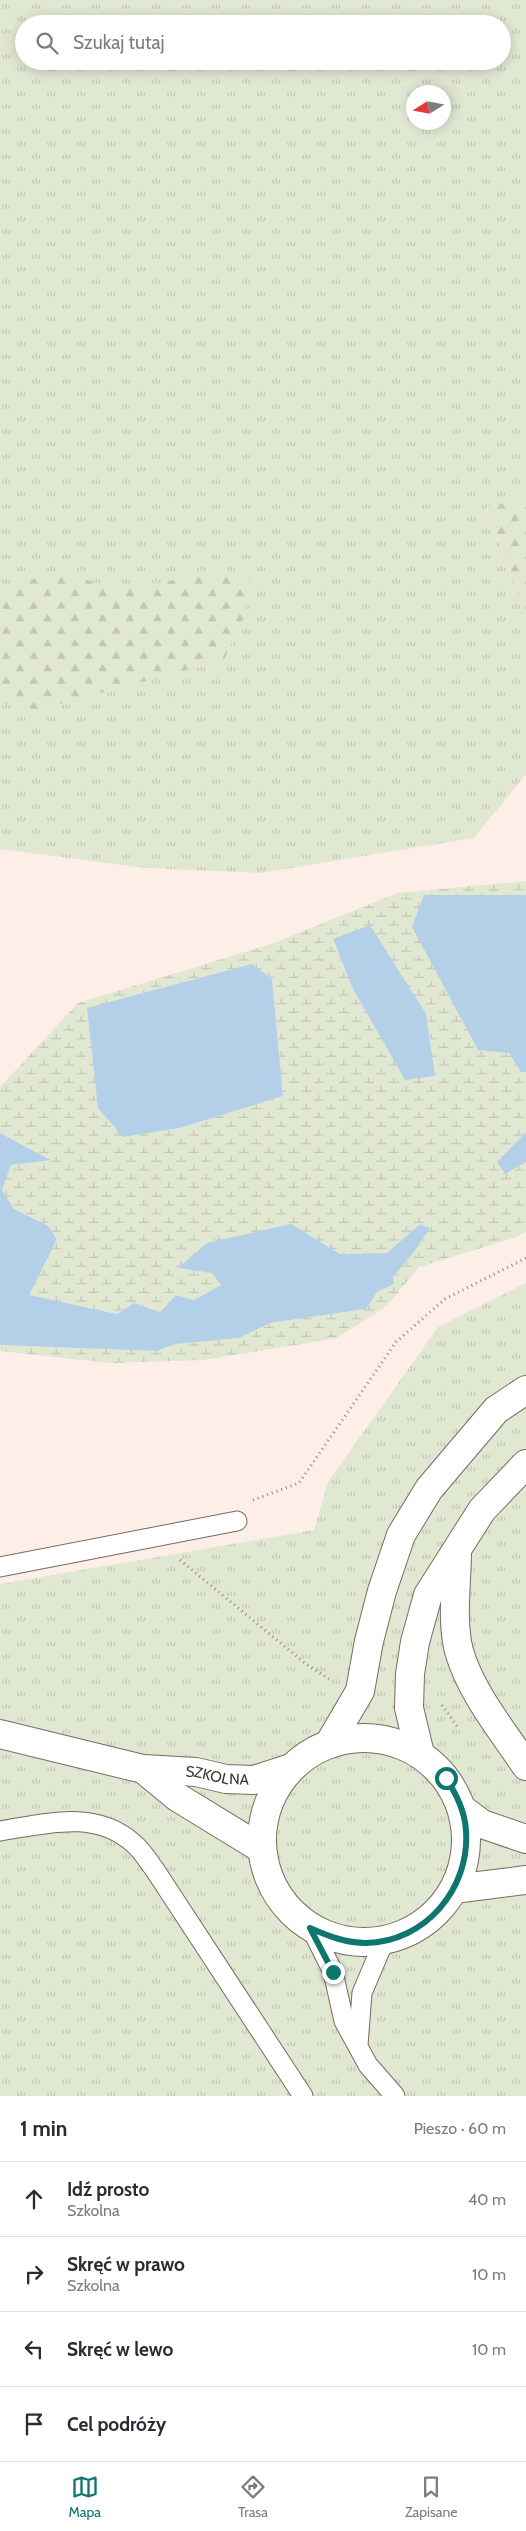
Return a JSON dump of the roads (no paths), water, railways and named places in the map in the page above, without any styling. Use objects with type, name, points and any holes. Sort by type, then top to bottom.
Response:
[{"type":"main road","points":[[329,1744],[360,1691],[369,1641],[382,1591],[401,1535],[429,1489],[496,1410],[526,1390]]},
{"type":"main road","points":[[420,1754],[409,1708],[410,1674],[415,1642],[428,1595],[482,1510],[526,1464]]},
{"type":"main road","points":[[457,1551],[456,1620],[459,1649],[469,1677],[526,1766]]},
{"type":"main road","name":"SZKOLNA","points":[[0,1734],[143,1769],[196,1772],[226,1779],[254,1780],[291,1768]]},
{"type":"main road","name":"SZKOLNA","points":[[376,1738],[406,1746],[420,1754],[446,1778],[462,1810],[466,1829],[466,1850],[462,1870],[454,1889],[442,1908],[425,1923],[406,1934],[384,1941],[365,1943],[346,1941],[310,1928],[282,1902],[265,1868],[262,1831],[271,1797],[291,1768],[309,1754],[344,1739],[376,1738]]},
{"type":"main road","name":"SZKOLNA","points":[[143,1769],[177,1797],[262,1849]]},
{"type":"main road","name":"SZKOLNA","points":[[462,1810],[482,1824],[526,1839]]},
{"type":"main road","points":[[454,1889],[526,1880]]},
{"type":"lane","points":[[0,1567],[231,1522]]},
{"type":"lane","points":[[0,1831],[78,1820],[119,1832],[134,1844],[155,1870],[303,2096]]},
{"type":"lane","points":[[310,1928],[333,1972],[344,2021],[368,2065],[395,2096]]},
{"type":"lane","points":[[358,2045],[362,1993],[384,1941]]},
{"type":"water","points":[[424,895],[526,895],[526,1072],[521,1072],[509,1053],[478,1050],[412,927]]},
{"type":"water","points":[[370,925],[426,1014],[435,1076],[405,1080],[353,989],[333,939]]},
{"type":"water","points":[[252,964],[272,979],[283,1096],[180,1128],[123,1137],[98,1108],[87,1008]]},
{"type":"water","points":[[526,1132],[526,1162],[505,1174],[497,1162]]},
{"type":"water","points":[[0,1133],[51,1160],[11,1165],[2,1190],[14,1209],[48,1226],[57,1239],[29,1295],[117,1314],[134,1303],[160,1312],[176,1295],[194,1300],[221,1285],[212,1273],[178,1268],[207,1243],[291,1224],[340,1254],[387,1253],[420,1224],[430,1228],[414,1252],[393,1277],[394,1284],[377,1292],[366,1309],[270,1323],[239,1338],[175,1344],[157,1351],[0,1345]]}]
